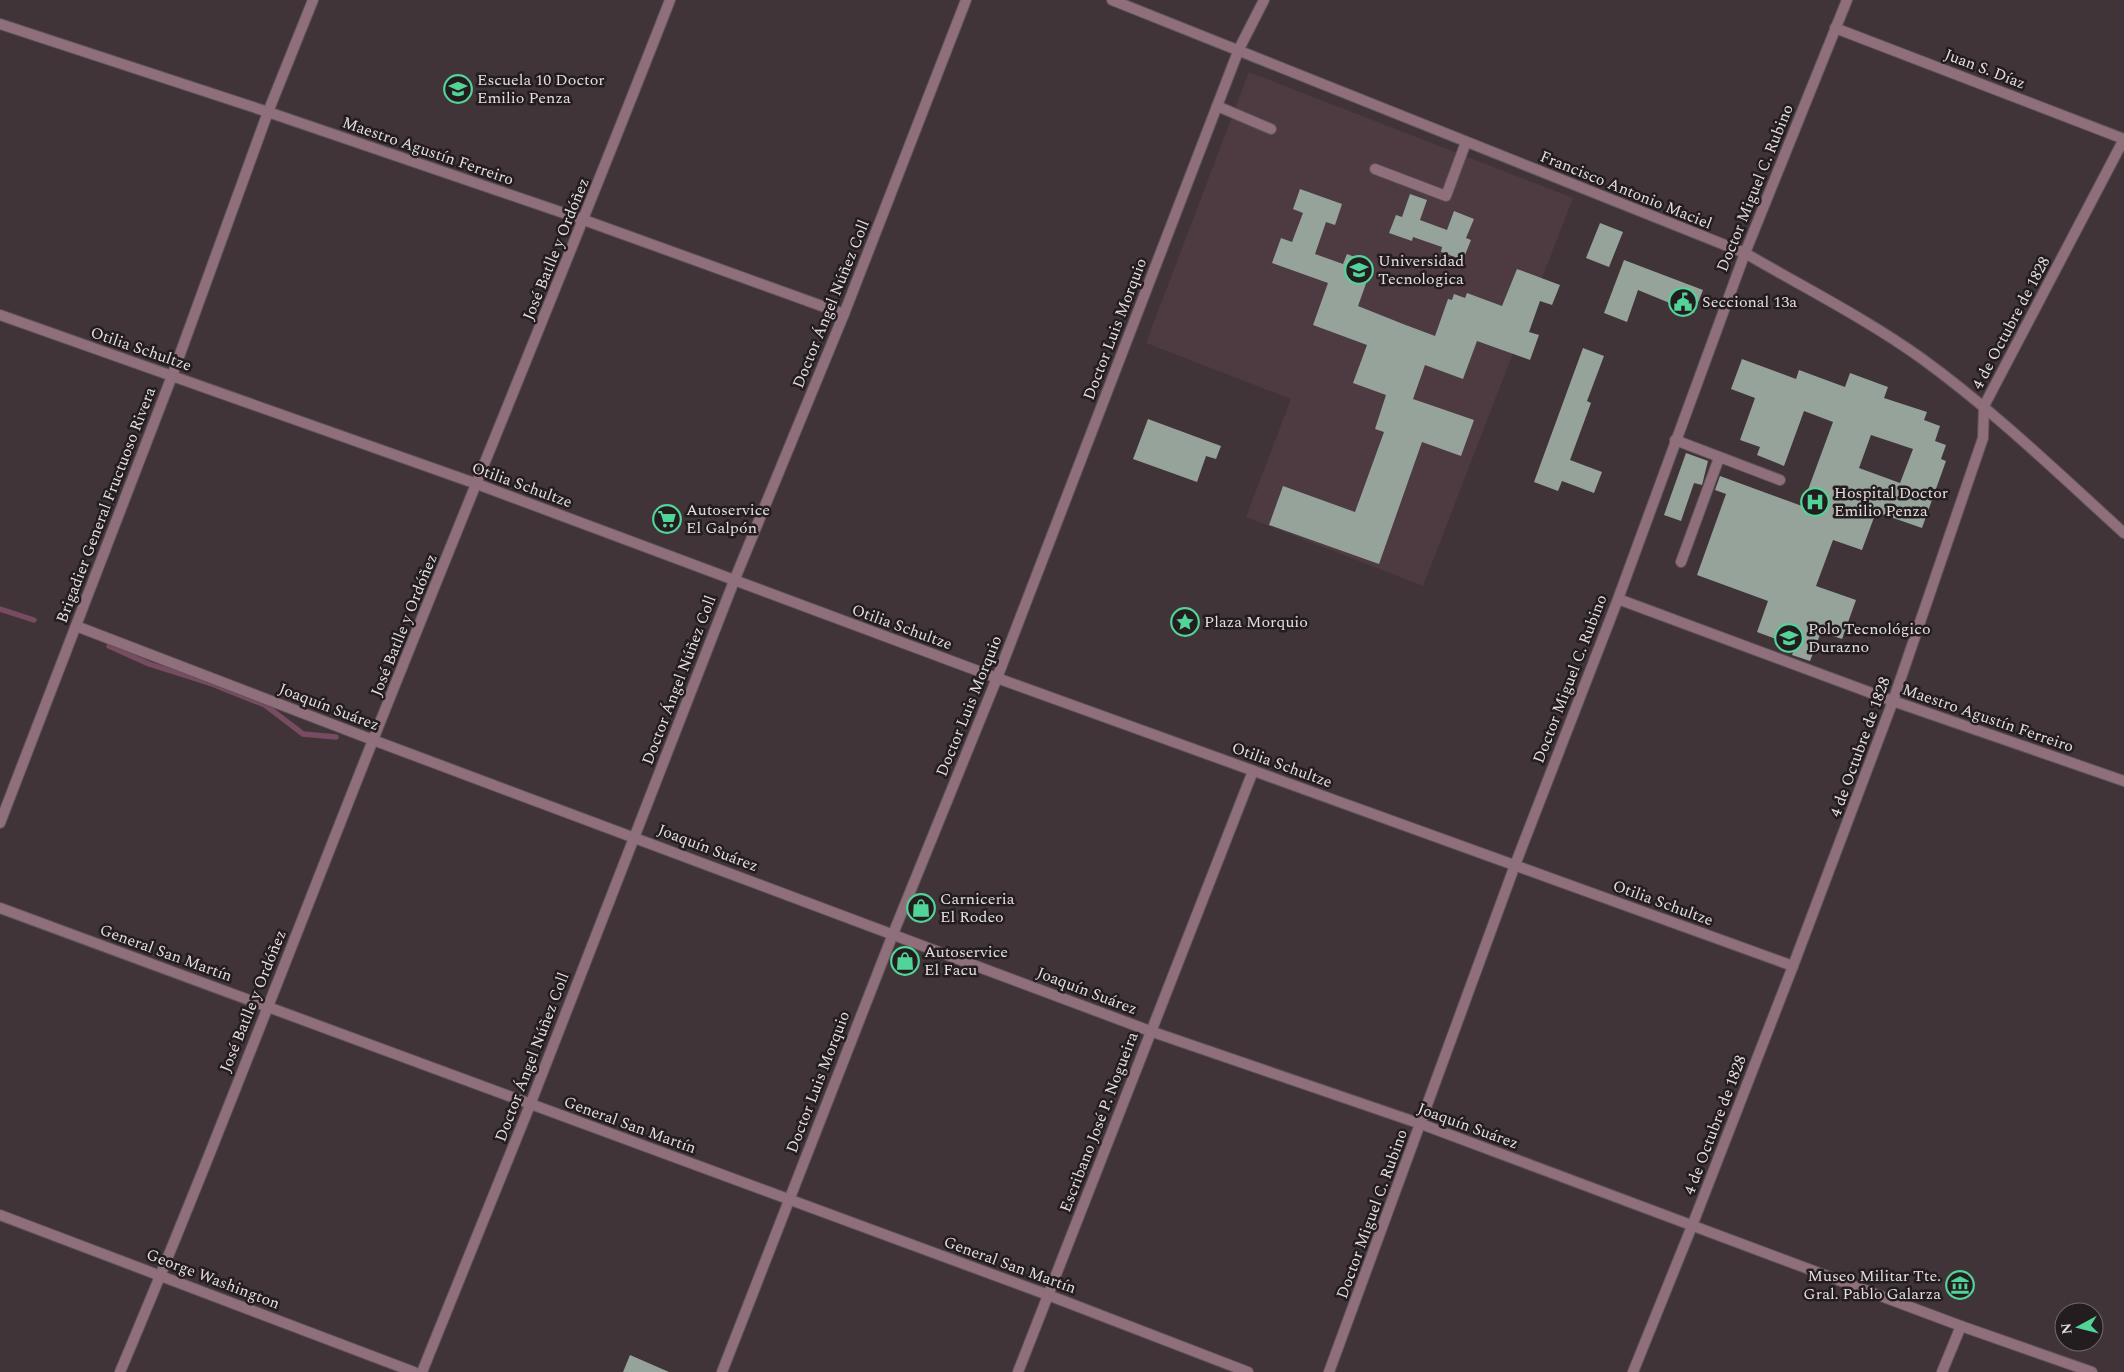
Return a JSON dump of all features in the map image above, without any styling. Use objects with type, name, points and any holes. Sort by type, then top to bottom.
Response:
[{"type":"street","name":"Brigadier General Fructuoso Rivera","points":[[0,823],[172,376],[268,112],[313,0]]},
{"type":"street","name":"José Batlle y Ordóñez","points":[[120,1372],[161,1276],[373,740],[584,220],[670,0]]},
{"type":"street","name":"Doctor Ángel Núñez Coll","points":[[422,1372],[530,1105],[734,581],[844,314],[966,0]]},
{"type":"street","name":"Francisco Antonio Maciel","points":[[1112,0],[1239,49],[1745,253],[1843,309],[1919,356],[1984,406],[2124,533]]},
{"type":"street","name":"Doctor Luis Morquio","points":[[722,1372],[892,934],[997,678],[1239,49],[1264,0]]},
{"type":"street","name":"Doctor Miguel C. Rubino","points":[[1329,1372],[1515,865],[1618,599],[1745,253],[1846,0]]},
{"type":"street","name":"Maestro Agustín Ferreiro","points":[[0,24],[268,112],[584,220],[844,314]]},
{"type":"street","name":"Juan S. Díaz","points":[[1836,28],[2124,139]]},
{"type":"street","points":[[1217,106],[1271,128]]},
{"type":"street","name":"4 de Octubre de 1828","points":[[1633,1372],[1793,966],[1893,701],[1983,438],[1984,406],[2124,139]]},
{"type":"street","points":[[1375,169],[1446,196],[1466,142]]},
{"type":"street","name":"Otilia Schultze","points":[[0,315],[477,484],[997,678],[1793,966]]},
{"type":"street","points":[[1675,440],[1780,480]]},
{"type":"street","points":[[1681,562],[1719,458]]},
{"type":"street","name":"Maestro Agustín Ferreiro","points":[[1618,599],[1893,701],[2124,781]]},
{"type":"street","name":"Joaquín Suárez","points":[[76,626],[373,740],[634,836],[1150,1031],[1420,1124],[1961,1326],[2092,1372]]},
{"type":"street","name":"Escribano José P. Nogueira","points":[[1018,1372],[1253,771]]},
{"type":"street","name":"General San Martín","points":[[0,908],[530,1105],[1048,1294],[1248,1372]]},
{"type":"street","name":"George Washington","points":[[0,1215],[414,1372]]},
{"type":"street","points":[[1942,1372],[1961,1326]]},
{"type":"shaded area","name":"Universidad Tecnologica","points":[[1249,72],[1573,198],[1423,586],[1246,517],[1291,399],[1146,343]]},
{"type":"building","points":[[1300,189],[1342,204],[1335,225],[1326,222],[1315,254],[1343,264],[1347,254],[1373,264],[1358,306],[1435,336],[1448,299],[1452,300],[1454,294],[1465,298],[1467,293],[1502,306],[1517,269],[1560,285],[1552,305],[1540,301],[1529,332],[1539,335],[1530,360],[1477,341],[1463,379],[1425,365],[1413,399],[1474,420],[1461,456],[1422,442],[1379,564],[1269,525],[1283,486],[1355,512],[1384,432],[1375,429],[1386,395],[1353,383],[1367,345],[1313,325],[1328,283],[1272,263],[1281,238],[1292,242],[1303,213],[1293,209]]},
{"type":"building","points":[[1410,194],[1427,200],[1420,220],[1447,230],[1454,211],[1474,219],[1466,238],[1471,240],[1463,260],[1441,252],[1442,247],[1413,237],[1412,241],[1389,233],[1396,215],[1402,217]]},
{"type":"building","points":[[1600,223],[1623,232],[1609,267],[1586,258]]},
{"type":"building","name":"Seccional 13a","points":[[1624,260],[1703,290],[1694,313],[1638,290],[1627,322],[1604,313]]},
{"type":"building","points":[[1583,348],[1604,356],[1587,401],[1591,403],[1570,460],[1602,472],[1594,493],[1562,481],[1558,491],[1534,482]]},
{"type":"building","points":[[1742,359],[1796,379],[1799,370],[1845,387],[1850,373],[1888,387],[1884,398],[1927,412],[1924,420],[1940,426],[1935,441],[1946,445],[1941,459],[1946,461],[1922,528],[1876,512],[1862,550],[1833,540],[1816,586],[1856,600],[1842,639],[1821,632],[1810,661],[1792,655],[1795,646],[1757,632],[1768,601],[1697,575],[1726,494],[1715,490],[1720,476],[1802,506],[1833,422],[1804,411],[1784,466],[1757,455],[1760,447],[1740,440],[1755,398],[1731,389]],"holes":[[[1871,435],[1913,449],[1900,483],[1859,468]]]},
{"type":"building","points":[[1148,419],[1221,446],[1216,459],[1206,456],[1197,482],[1133,459]]},
{"type":"building","points":[[1686,453],[1708,461],[1702,485],[1694,483],[1681,521],[1664,515]]},
{"type":"building","points":[[630,1355],[669,1372],[623,1372]]},
{"type":"waterway","points":[[0,609],[34,620]]},
{"type":"waterway","points":[[109,646],[149,664],[212,684],[265,705],[303,734],[336,737]]},
{"type":"place","name":"Escuela 10 Doctor Emilio Penza","points":[[458,89]]},
{"type":"place","name":"Universidad Tecnologica","points":[[1359,270]]},
{"type":"place","name":"Seccional 13a","points":[[1683,302]]},
{"type":"place","name":"Hospital Doctor Emilio Penza","points":[[1815,502]]},
{"type":"place","name":"Autoservice El Galpón","points":[[667,519]]},
{"type":"place","name":"Plaza Morquio","points":[[1185,622]]},
{"type":"place","name":"Polo Tecnológico Durazno","points":[[1789,638]]},
{"type":"place","name":"Carniceria El Rodeo","points":[[921,908]]},
{"type":"place","name":"Autoservice El Facu","points":[[905,961]]},
{"type":"place","name":"Museo Militar Tte. Gral. Pablo Galarza","points":[[1960,1285]]}]
